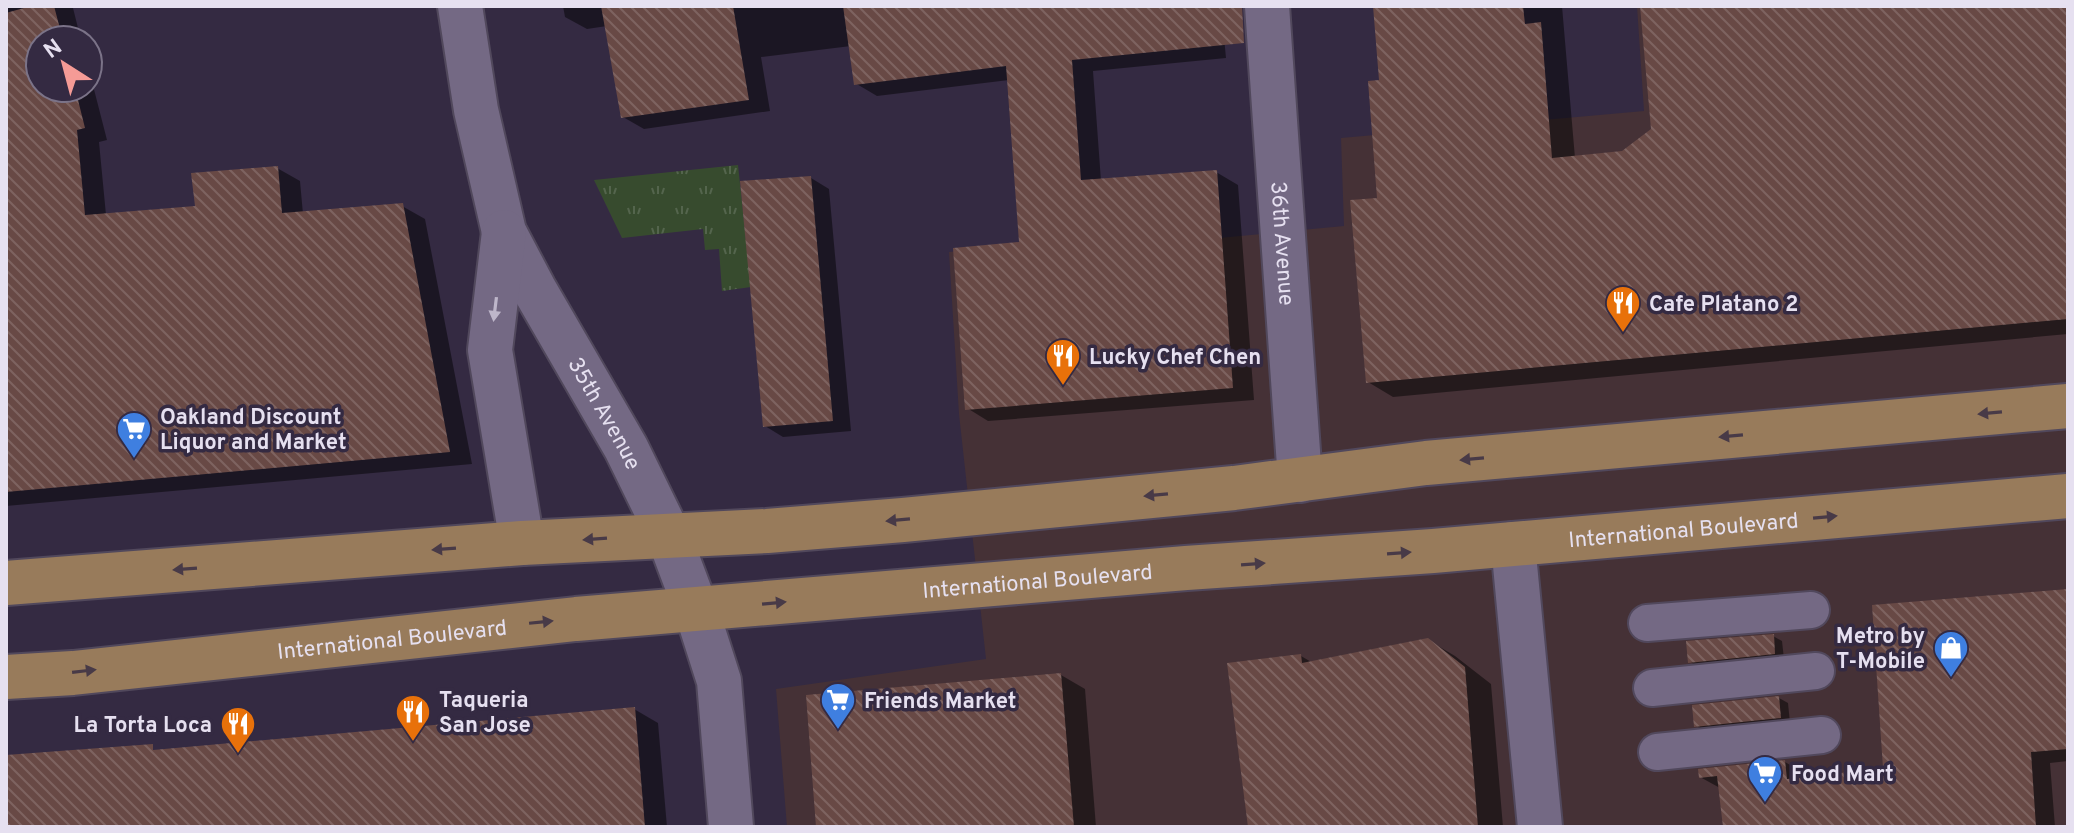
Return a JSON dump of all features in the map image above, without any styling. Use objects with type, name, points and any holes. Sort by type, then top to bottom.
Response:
[{"type":"main road","name":"35th Avenue","points":[[460,6],[476,110],[504,232],[626,448],[668,534],[696,609],[719,681],[731,827]]},
{"type":"main road","name":"36th Avenue","points":[[1267,6],[1300,480]]},
{"type":"main road","points":[[504,232],[490,350],[522,543]]},
{"type":"main road","points":[[6,583],[522,543],[767,531],[903,520],[1300,480],[1426,463],[2068,406]]},
{"type":"main road","name":"International Boulevard","points":[[6,677],[73,673],[546,622],[2068,496]]},
{"type":"main road","points":[[1513,544],[1540,827]]},
{"type":"lane","points":[[1647,623],[1811,610]]},
{"type":"lane","points":[[1652,688],[1816,671]]},
{"type":"lane","points":[[1657,752],[1822,735]]},
{"type":"shaded area","points":[[1637,6],[1939,6],[2068,99],[2068,827],[787,827],[776,689],[986,659],[959,414],[949,252],[1017,245],[1083,251],[1344,226],[1341,138],[1644,111]]},
{"type":"green space","points":[[738,165],[751,287],[722,291],[719,249],[705,250],[703,229],[622,238],[594,180]]},
{"type":"building","points":[[31,6],[54,6],[59,24],[24,24],[24,104],[79,104],[85,128],[77,130],[85,215],[195,206],[191,173],[278,166],[282,213],[403,203],[450,452],[6,492],[6,13]]},
{"type":"building","points":[[601,6],[733,6],[749,100],[621,118]]},
{"type":"building","points":[[843,6],[1242,6],[1244,43],[1072,60],[1081,180],[1217,170],[1233,388],[965,410],[953,248],[1019,242],[1006,66],[854,85]]},
{"type":"building","points":[[1373,6],[1523,6],[1525,24],[1541,22],[1552,158],[1622,151],[1651,129],[1640,6],[2068,6],[2068,319],[1366,383],[1350,200],[1377,198],[1368,81],[1379,80]]},
{"type":"building","points":[[811,176],[833,421],[763,427],[740,181]]},
{"type":"building","name":"Metro by T-Mobile","points":[[2068,589],[2068,749],[2031,752],[2036,827],[1723,827],[1717,776],[1699,778],[1698,769],[1785,760],[1787,779],[1883,768],[1872,605]]},
{"type":"building","points":[[1774,634],[1775,654],[1688,663],[1686,641]]},
{"type":"building","points":[[1428,638],[1465,667],[1478,827],[1248,827],[1227,663],[1301,654],[1302,663]]},
{"type":"building","points":[[1061,673],[1074,827],[816,827],[806,695]]},
{"type":"building","points":[[1779,696],[1781,718],[1694,727],[1692,705]]},
{"type":"building","points":[[635,707],[645,827],[6,827],[6,755],[153,744],[153,750]]},
{"type":"place","name":"Cafe Platano 2","points":[[1623,334]]},
{"type":"place","name":"Lucky Chef Chen","points":[[1063,387]]},
{"type":"place","name":"Oakland Discount Liquor and Market","points":[[134,460]]},
{"type":"place","name":"Metro by T-Mobile","points":[[1951,679]]},
{"type":"place","name":"Friends Market","points":[[838,731]]},
{"type":"place","name":"Taqueria San Jose","points":[[413,743]]},
{"type":"place","name":"La Torta Loca","points":[[238,755]]},
{"type":"place","name":"Food Mart","points":[[1765,804]]}]
